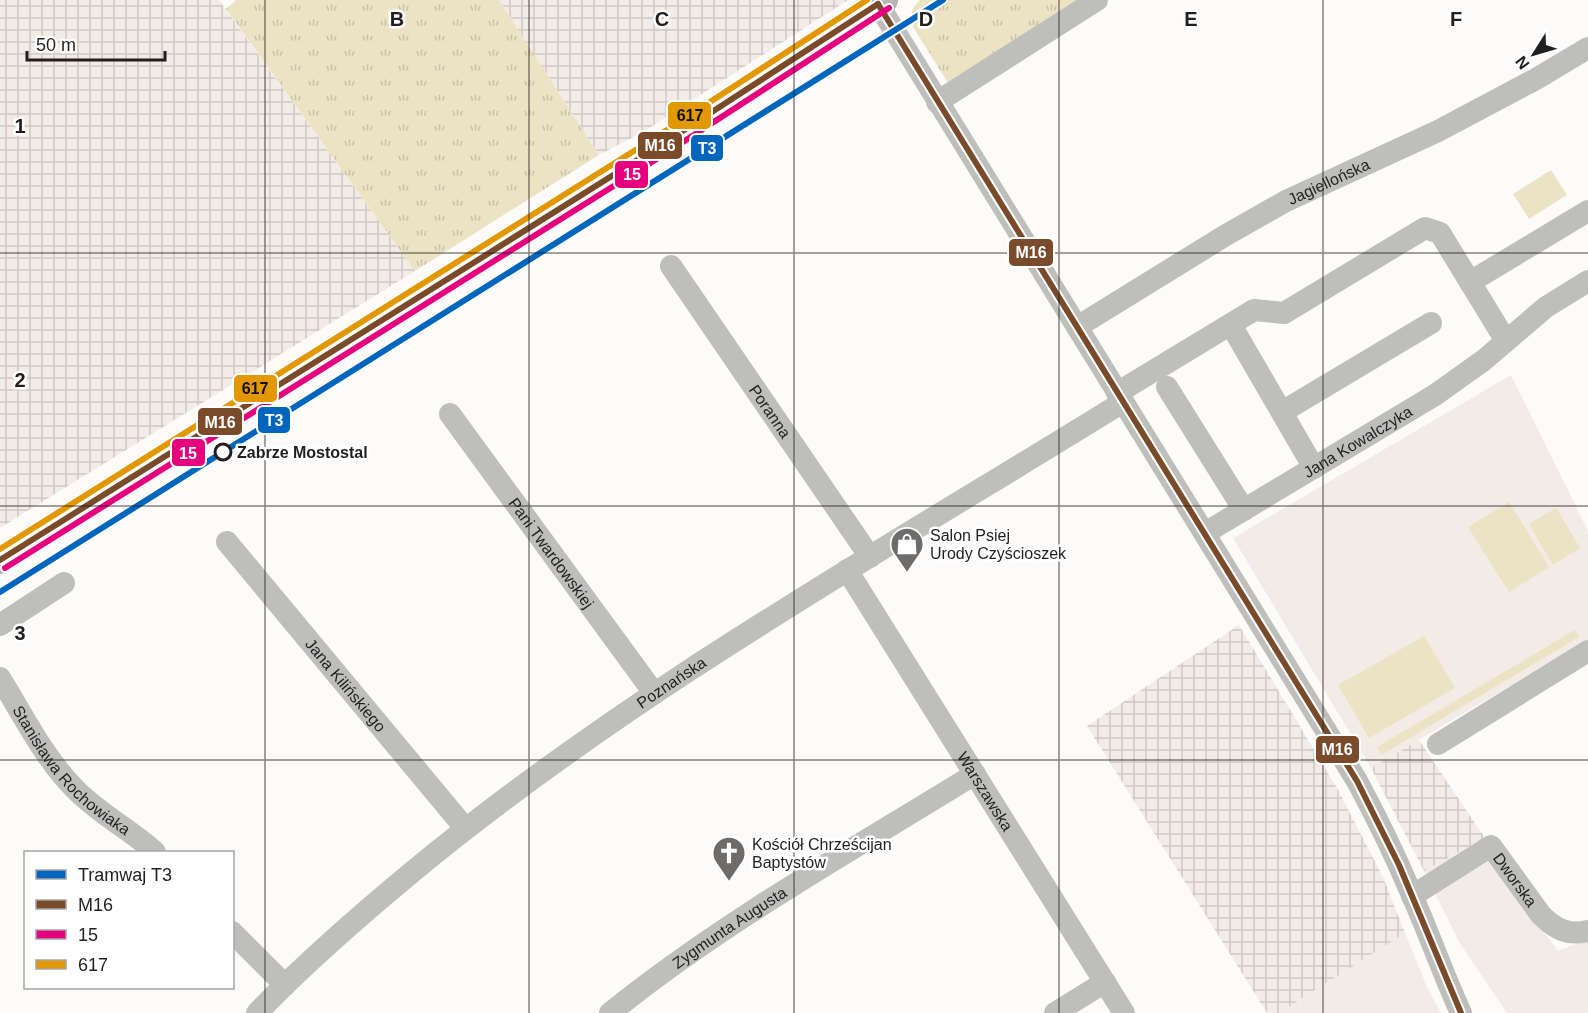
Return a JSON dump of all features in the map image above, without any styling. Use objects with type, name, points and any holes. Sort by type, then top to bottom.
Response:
[{"type":"main road","points":[[0,560],[648,154],[881,2]]},
{"type":"street","points":[[937,102],[1097,0]]},
{"type":"street","points":[[881,2],[937,102],[1357,781],[1412,896],[1461,1013]]},
{"type":"street","name":"Jagiellońska","points":[[1077,327],[1226,235],[1286,201],[1438,131],[1518,89],[1588,48]]},
{"type":"street","points":[[1506,341],[1470,282],[1588,211]]},
{"type":"street","name":"Poznańska","points":[[257,1013],[366,911],[465,828],[654,693],[1120,398],[1254,310],[1284,313],[1425,228],[1440,233],[1470,282]]},
{"type":"street","name":"Poranna","points":[[671,266],[870,557]]},
{"type":"street","name":"Jana Kowalczyka","points":[[1205,533],[1435,395],[1466,374],[1546,307],[1588,281]]},
{"type":"street","points":[[1282,412],[1431,323]]},
{"type":"street","points":[[1231,325],[1314,468]]},
{"type":"street","points":[[1167,387],[1244,510]]},
{"type":"street","name":"Pani Twardowskiej","points":[[450,414],[654,693]]},
{"type":"street","name":"Jana Kilińskiego","points":[[227,542],[465,828]]},
{"type":"street","name":"Warszawska","points":[[847,570],[1125,1013]]},
{"type":"street","points":[[0,625],[64,583]]},
{"type":"street","points":[[1438,744],[1588,651]]},
{"type":"street","name":"Stanisława Rochowiaka","points":[[0,678],[60,772],[89,803],[129,829],[153,851]]},
{"type":"street","name":"Zygmunta Augusta","points":[[610,1013],[752,912],[975,774]]},
{"type":"street","name":"Dworska","points":[[1412,896],[1491,846],[1550,924],[1560,931],[1573,933],[1588,931]]},
{"type":"street","points":[[234,934],[285,985]]},
{"type":"street","points":[[1055,1013],[1105,982]]},
{"type":"shaded area","points":[[0,0],[219,0],[415,271],[0,528]]},
{"type":"shaded area","points":[[499,0],[848,0],[643,132],[599,155]]},
{"type":"shaded area","points":[[1511,375],[1588,531],[1588,640],[1371,768],[1233,538]]},
{"type":"shaded area","points":[[1239,625],[1337,788],[1383,877],[1405,933],[1279,1013],[1267,1013],[1087,726]]},
{"type":"shaded area","points":[[1419,740],[1485,838],[1424,871],[1371,768]]},
{"type":"shaded area","points":[[1478,842],[1558,951],[1588,939],[1588,1013],[1507,1013],[1459,942],[1424,871]]},
{"type":"shaded area","points":[[1405,933],[1427,987],[1441,1013],[1279,1013]]},
{"type":"green space","points":[[236,0],[499,0],[599,155],[415,271],[226,9]]},
{"type":"green space","points":[[920,0],[1095,0],[953,91],[913,27],[912,12]]},
{"type":"green space","points":[[1551,170],[1567,195],[1529,219],[1513,194]]},
{"type":"green space","points":[[1509,502],[1549,567],[1509,592],[1468,527]]},
{"type":"green space","points":[[1556,508],[1580,548],[1553,565],[1529,524]]},
{"type":"green space","points":[[1575,630],[1579,637],[1381,755],[1377,747]]},
{"type":"green space","points":[[1424,636],[1455,688],[1369,738],[1338,685]]},
{"type":"tram line","name":"T3","points":[[0,592],[943,0]]},
{"type":"transit line","name":"617","points":[[0,549],[653,139],[867,0]]},
{"type":"transit line","name":"M16","points":[[878,4],[1357,781],[1399,865],[1461,1013]]},
{"type":"transit line","name":"M16","points":[[0,560],[658,147],[878,4]]},
{"type":"transit line","name":"15","points":[[5,568],[663,155],[889,8]]},
{"type":"place","name":"Zabrze Mostostal","points":[[223,452]]},
{"type":"place","name":"Salon Psiej Urody Czyścioszek","points":[[907,573]]},
{"type":"place","name":"Kościół Chrześcijan Baptystów","points":[[729,882]]}]
